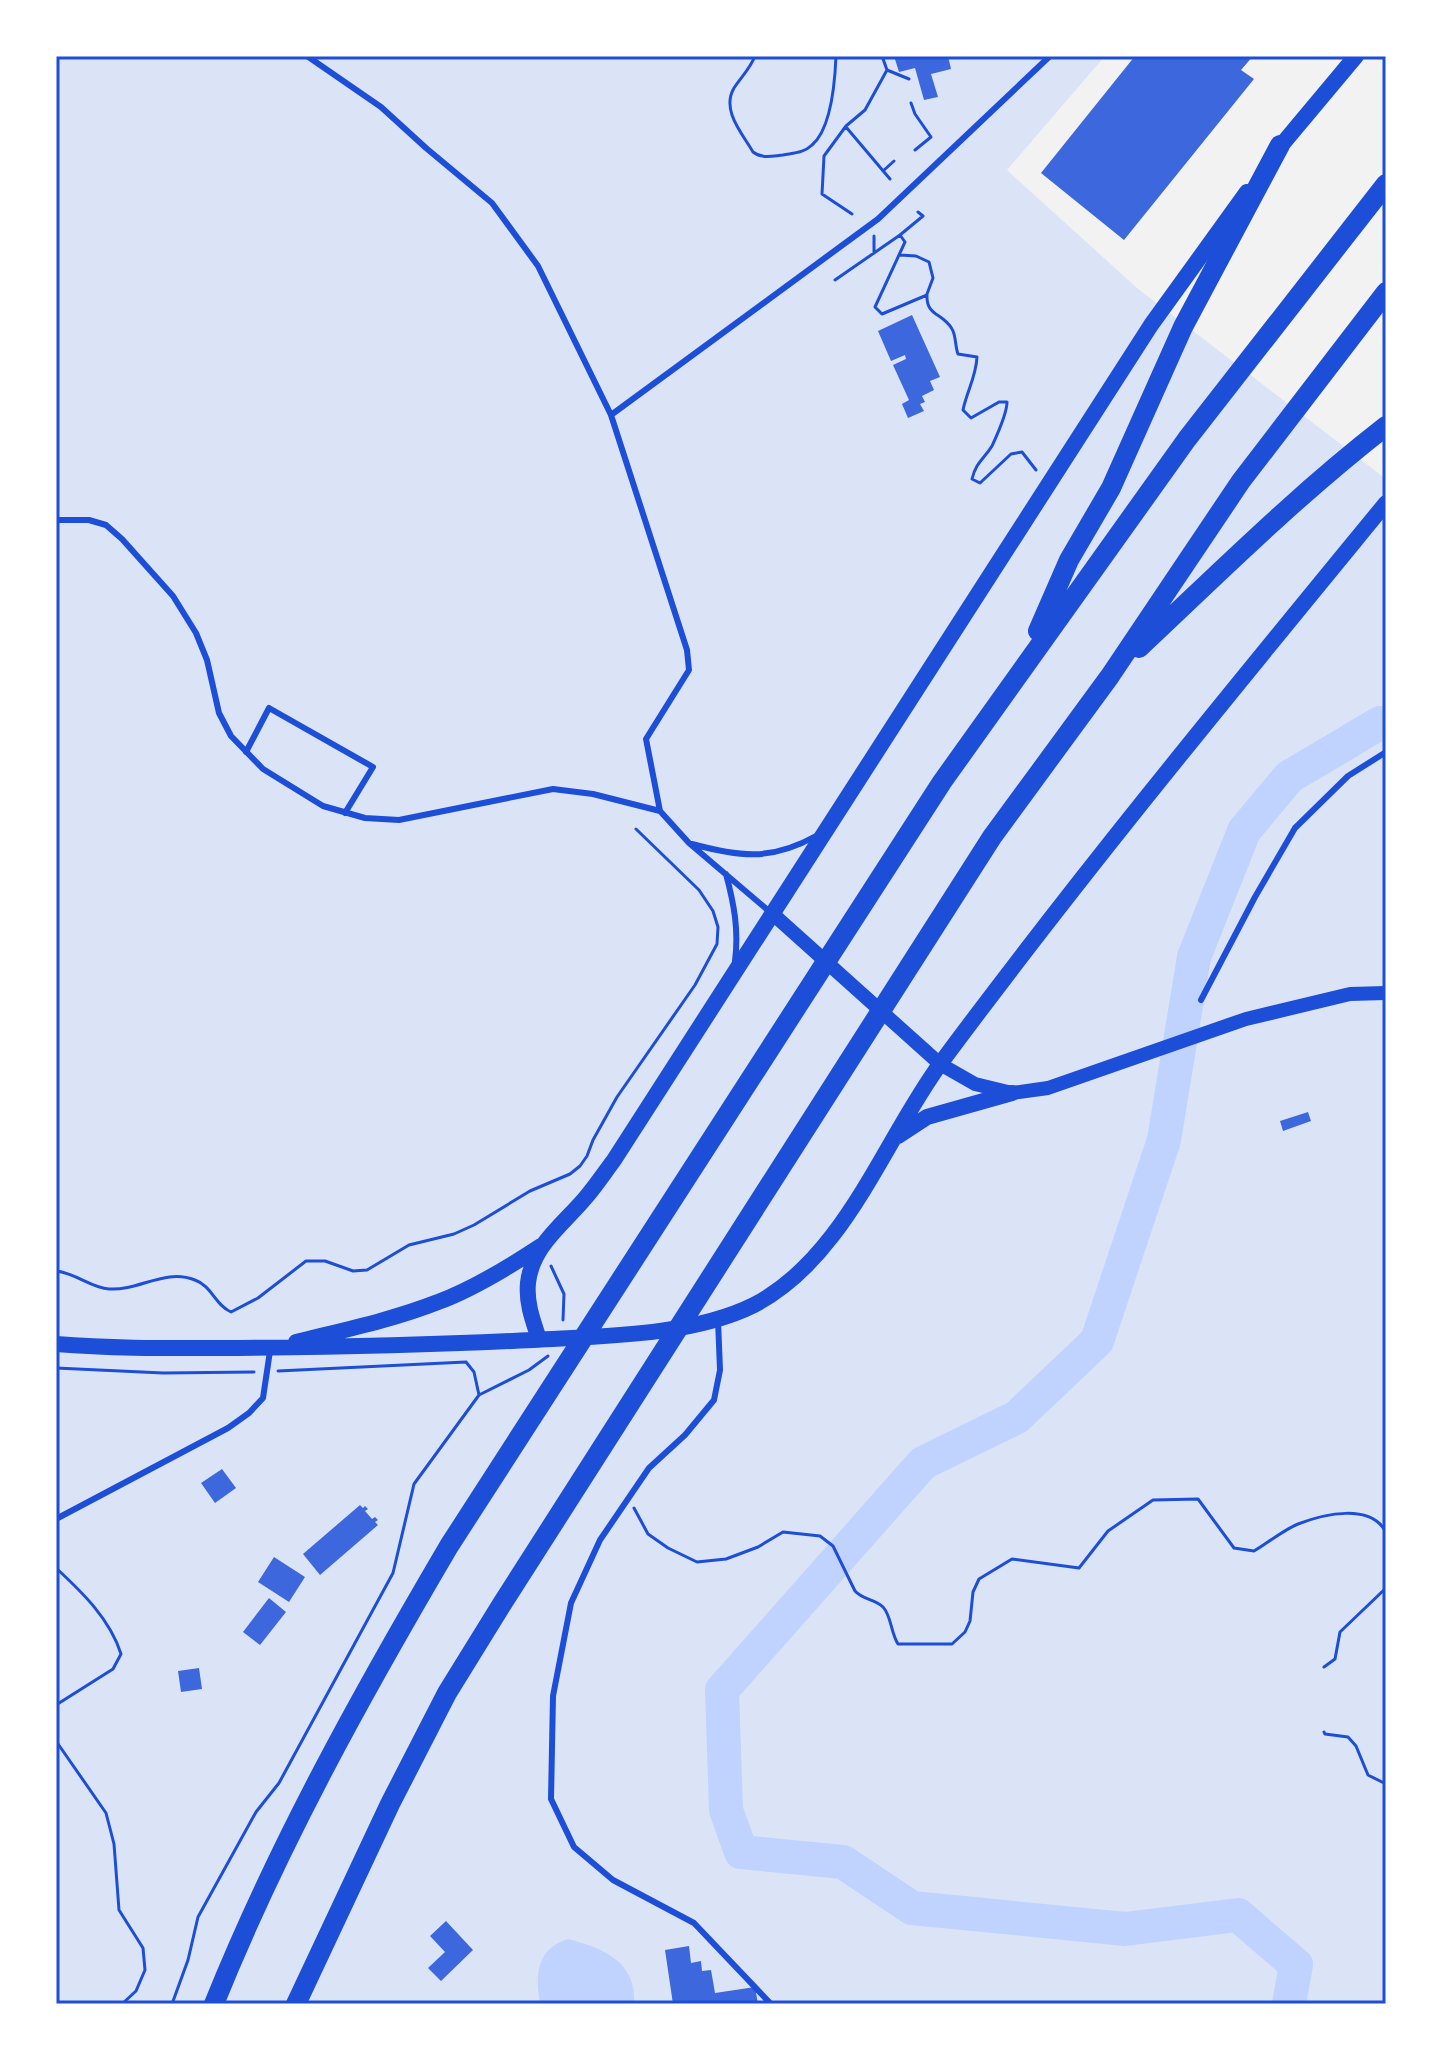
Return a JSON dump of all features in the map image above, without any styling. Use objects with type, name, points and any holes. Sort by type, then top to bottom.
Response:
[{"type":"highway","points":[[1019,674],[1069,560],[1111,488],[1183,327],[1280,145]]},
{"type":"highway","points":[[214,2004],[278,1861],[334,1747],[449,1546],[942,782],[1187,439],[1386,184]]},
{"type":"highway","points":[[296,2004],[390,1804],[447,1693],[502,1604],[992,837],[1110,676],[1241,481],[1386,292]]},
{"type":"highway","points":[[1110,676],[1246,544],[1327,472],[1386,426]]},
{"type":"main road","points":[[270,1347],[379,1322],[442,1301],[515,1263],[542,1245],[586,1197],[614,1160],[774,915],[1151,325],[1280,145],[1356,56]]},
{"type":"main road","points":[[56,1344],[104,1348],[339,1349],[539,1339],[675,1328],[718,1320],[782,1288],[804,1268],[843,1220],[940,1064],[1190,743],[1386,503]]},
{"type":"main road","points":[[894,1139],[927,1117],[1012,1093]]},
{"type":"main road","points":[[539,1339],[529,1303],[528,1284],[532,1265],[542,1245]]},
{"type":"street","points":[[774,915],[940,1064],[975,1084],[1012,1093],[1048,1088],[1246,1019],[1350,994],[1386,993]]},
{"type":"lane","points":[[307,56],[381,107],[492,203],[538,266],[611,415],[687,650],[689,670],[646,739],[660,811],[689,843],[774,915]]},
{"type":"lane","points":[[611,415],[878,219],[1050,56]]},
{"type":"lane","points":[[56,520],[89,520],[106,525],[122,539],[173,596],[196,633],[207,660],[219,713],[231,736],[263,769],[323,806],[382,820],[399,820],[553,789],[593,794],[660,811]]},
{"type":"lane","points":[[246,752],[269,708],[373,767],[345,813]]},
{"type":"lane","points":[[1201,1000],[1295,828],[1348,776],[1386,752]]},
{"type":"lane","points":[[689,843],[730,855],[771,854],[826,831]]},
{"type":"lane","points":[[726,874],[735,907],[738,939],[734,974]]},
{"type":"lane","points":[[718,1320],[720,1370],[714,1400],[685,1435],[649,1468],[600,1540],[571,1603],[553,1696],[551,1799],[574,1847],[613,1880],[694,1923],[771,2004]]},
{"type":"lane","points":[[56,1519],[228,1428],[249,1413],[263,1398],[270,1347]]},
{"type":"path","points":[[755,56],[733,90],[730,109],[753,152],[769,157],[802,151],[818,139],[829,111],[835,83],[836,56]]},
{"type":"path","points":[[882,56],[887,70],[909,79]]},
{"type":"path","points":[[852,214],[822,194],[824,156],[846,126],[865,110],[887,70]]},
{"type":"path","points":[[911,103],[931,137],[915,150]]},
{"type":"path","points":[[846,126],[890,179]]},
{"type":"path","points":[[883,171],[894,161]]},
{"type":"path","points":[[835,280],[923,216],[918,212]]},
{"type":"path","points":[[874,232],[874,253]]},
{"type":"path","points":[[900,235],[905,242],[875,307],[882,314],[927,295]]},
{"type":"path","points":[[900,255],[916,256],[929,262],[933,278],[927,304],[931,313],[946,320],[955,332],[958,354],[977,357],[976,375],[967,391],[963,410],[971,418],[999,402],[1007,402],[1007,413],[999,424],[991,447],[976,464],[972,479],[980,483],[1011,454],[1022,452],[1037,472]]},
{"type":"path","points":[[56,1271],[78,1276],[92,1285],[108,1289],[182,1276],[209,1287],[224,1309],[231,1312],[258,1298],[306,1261],[325,1261],[353,1271],[367,1270],[409,1245],[454,1234],[474,1225],[530,1191],[570,1174],[587,1156],[617,1097],[695,985],[717,944],[718,927],[713,911],[699,890],[636,829]]},
{"type":"path","points":[[542,1245],[564,1294],[563,1321]]},
{"type":"path","points":[[172,2004],[188,1960],[198,1917],[256,1812],[279,1783],[393,1573],[414,1484],[479,1395],[529,1370],[550,1354]]},
{"type":"path","points":[[466,1362],[474,1373],[479,1395]]},
{"type":"path","points":[[629,1498],[648,1534],[697,1562],[726,1559],[758,1547],[783,1532],[820,1536],[833,1546],[859,1596],[881,1605],[887,1612],[892,1634],[898,1644],[920,1646],[947,1646],[965,1632],[970,1621],[973,1592],[979,1579],[994,1568],[1012,1559],[1079,1568],[1108,1531],[1153,1500],[1198,1499],[1234,1548],[1254,1551],[1297,1524],[1343,1513],[1371,1516],[1382,1524],[1386,1532]]},
{"type":"path","points":[[56,1568],[75,1585],[103,1619],[121,1654],[113,1669],[56,1705]]},
{"type":"path","points":[[1324,1667],[1335,1659],[1340,1632],[1386,1588]]},
{"type":"path","points":[[1324,1732],[1348,1737],[1356,1746],[1368,1775],[1386,1784]]},
{"type":"path","points":[[56,1741],[106,1813],[114,1844],[119,1910],[143,1948],[145,1970],[136,1991],[122,2004]]},
{"type":"path","points":[[82,2004],[89,2004]]},
{"type":"shaded area","points":[[56,56],[1105,56],[1007,170],[1137,288],[1386,479],[1386,2004],[56,2004]]},
{"type":"water","points":[[568,1939],[605,1952],[624,1967],[630,1977],[634,2004],[540,2004],[540,1964],[549,1949]]},
{"type":"building","points":[[894,56],[948,56],[951,69],[931,74],[938,97],[924,100],[915,68],[899,72]]},
{"type":"building","points":[[1135,56],[1253,56],[1241,70],[1254,79],[1124,240],[1041,173]]},
{"type":"building","points":[[912,315],[940,377],[930,381],[934,390],[922,396],[925,402],[920,404],[924,411],[908,418],[902,404],[909,400],[893,365],[906,359],[905,355],[891,361],[878,331]]},
{"type":"building","points":[[1308,1112],[1311,1121],[1283,1131],[1280,1121]]},
{"type":"building","points":[[222,1469],[236,1488],[215,1503],[201,1483]]},
{"type":"building","points":[[360,1505],[368,1509],[365,1511],[372,1519],[375,1517],[378,1520],[375,1522],[378,1525],[320,1575],[303,1554]]},
{"type":"building","points":[[274,1557],[305,1577],[289,1602],[258,1582]]},
{"type":"building","points":[[269,1598],[286,1612],[260,1645],[243,1632]]},
{"type":"building","points":[[199,1668],[202,1689],[181,1692],[178,1671]]},
{"type":"building","points":[[446,1921],[473,1950],[441,1981],[428,1968],[445,1952],[430,1936]]},
{"type":"building","points":[[689,1946],[691,1963],[701,1961],[702,1971],[711,1970],[715,1993],[755,1987],[758,2004],[673,2004],[665,1950]]},
{"type":"waterway","points":[[1289,2004],[1296,1965],[1238,1915],[1125,1929],[912,1908],[843,1862],[741,1852],[726,1810],[722,1690],[923,1463],[1017,1417],[1097,1341],[1164,1140],[1194,957],[1244,831],[1289,777],[1380,723],[1386,724]]}]
